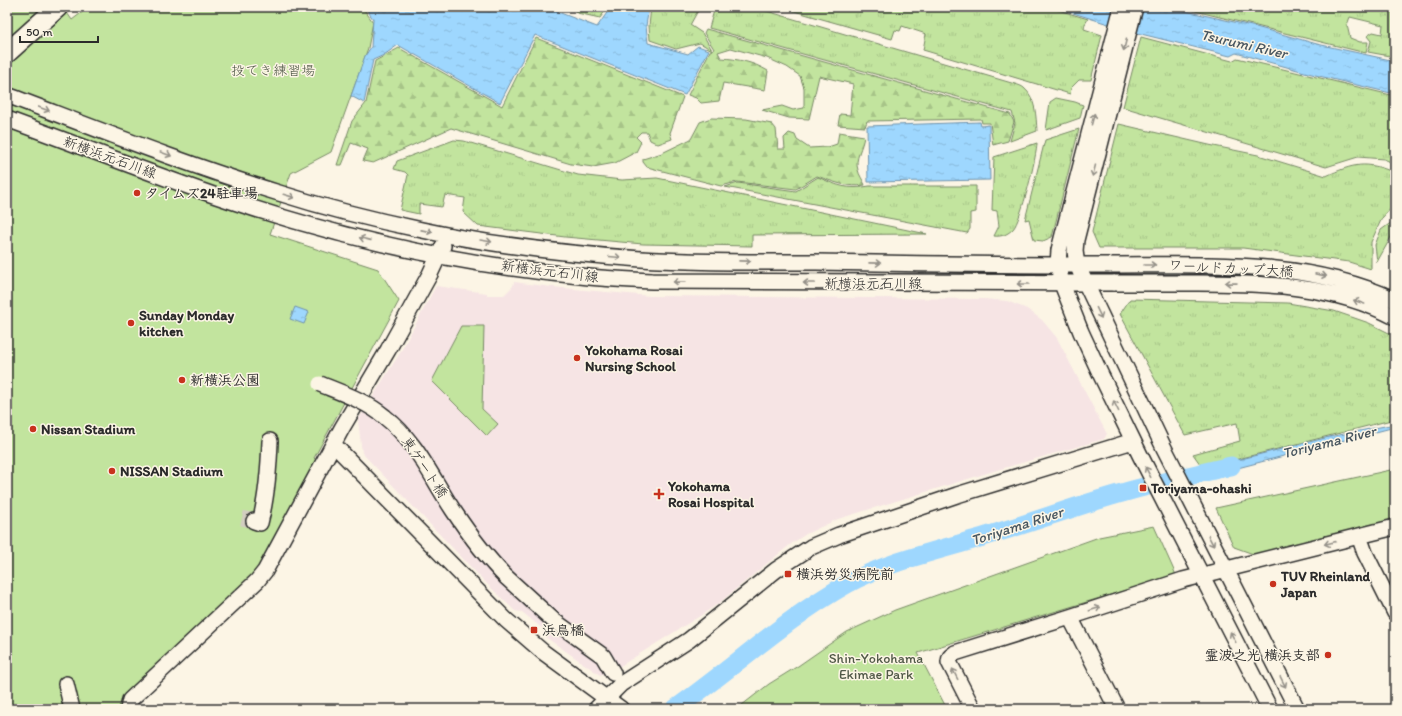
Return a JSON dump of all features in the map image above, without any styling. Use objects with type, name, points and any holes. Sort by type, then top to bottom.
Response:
[{"type":"main road","points":[[7,54],[20,40],[58,7]]},
{"type":"street","points":[[1122,7],[1069,238],[1075,251],[1077,265],[1085,284],[1164,448],[1297,709]]},
{"type":"street","points":[[1135,7],[1069,238],[1059,250],[1058,265],[1062,284],[1081,332],[1133,441],[1270,709]]},
{"type":"street","name":"新横浜元石川線","points":[[7,95],[255,185],[328,207],[407,226],[524,247],[642,259],[755,262],[1111,265]]},
{"type":"street","name":"新横浜元石川線","points":[[7,119],[228,200],[322,228],[439,256],[553,273],[652,281],[1062,284],[1115,283]]},
{"type":"street","points":[[128,709],[130,700],[257,581],[265,571],[439,256],[447,234]]},
{"type":"street","name":"ワールドカップ大橋","points":[[1111,265],[1222,265],[1281,269],[1344,281],[1361,286],[1395,300]]},
{"type":"street","name":"ワールドカップ大橋","points":[[1115,283],[1226,283],[1278,285],[1339,295],[1363,303],[1395,317]]},
{"type":"street","name":"東ゲート橋","points":[[320,384],[346,394],[370,407],[385,416],[399,429],[425,462],[453,510],[490,560],[506,577],[553,620],[603,656],[613,673]]},
{"type":"street","points":[[254,521],[260,523],[264,506],[268,480],[270,441]]},
{"type":"street","points":[[601,704],[621,684],[689,640],[776,570],[811,547],[839,535],[958,495],[1133,441]]},
{"type":"street","points":[[334,445],[506,620],[601,704],[621,709]]},
{"type":"street","points":[[973,709],[949,662],[950,657],[955,652],[1070,617],[1201,574],[1395,527]]},
{"type":"street","points":[[1359,536],[1365,553],[1395,613]]},
{"type":"street","points":[[1070,617],[1117,709]]},
{"type":"street","points":[[66,684],[72,709]]},
{"type":"shaded area","name":"Yokohama Rosai Hospital","points":[[514,282],[650,296],[985,299],[1007,301],[1027,309],[1042,320],[1057,338],[1107,434],[1104,439],[838,519],[806,534],[791,544],[719,603],[703,614],[614,670],[600,675],[544,636],[543,629],[522,612],[515,611],[487,584],[362,453],[358,420],[400,353],[436,286],[487,293],[487,295],[504,295],[513,286]]},
{"type":"green space","name":"新横浜公園","points":[[7,7],[63,7],[72,20],[89,7],[362,7],[373,22],[368,48],[331,152],[291,173],[270,234],[378,269],[399,301],[314,458],[318,462],[259,570],[124,699],[120,709],[7,709]]},
{"type":"green space","points":[[573,7],[608,7],[600,18],[577,13]]},
{"type":"green space","points":[[651,7],[700,7],[690,25],[702,33],[712,50],[700,43],[676,49],[650,40],[649,26]]},
{"type":"green space","points":[[715,7],[753,7],[1023,87],[1028,92],[1033,102],[1036,114],[1037,131],[1010,141],[1015,123],[1012,112],[709,28]]},
{"type":"green space","points":[[780,7],[1048,7],[1088,19],[1084,29],[1102,35],[1091,80],[1079,80],[1071,88],[1070,94],[923,50],[926,34],[902,26],[900,31],[895,30],[892,39]]},
{"type":"green space","points":[[1179,7],[1395,7],[1395,57],[1368,52],[1371,41],[1367,36],[1373,32],[1382,34],[1383,25],[1350,17],[1347,25],[1350,38],[1360,42],[1368,42],[1366,53]]},
{"type":"green space","points":[[706,29],[1010,114],[1014,122],[1008,141],[993,145],[990,123],[982,123],[981,119],[867,121],[865,127],[838,125],[840,114],[850,115],[853,84],[819,76],[809,119],[789,118],[762,110],[782,106],[793,110],[804,108],[804,88],[800,76],[787,67],[767,58],[731,48],[718,52],[721,58],[733,59],[757,65],[768,71],[765,90],[723,83],[719,101],[701,103],[696,98],[688,95],[710,51],[714,49],[704,33]]},
{"type":"green space","points":[[1141,37],[1232,61],[1237,58],[1395,96],[1395,164],[1384,159],[1358,157],[1326,167],[1123,107]]},
{"type":"green space","points":[[536,38],[683,97],[670,133],[672,139],[658,144],[650,140],[647,132],[641,132],[636,137],[641,142],[636,152],[615,163],[593,167],[571,164],[451,128],[373,163],[363,161],[368,149],[351,143],[342,165],[337,165],[352,121],[366,103],[375,61],[399,48],[502,106]]},
{"type":"green space","points":[[1056,98],[1083,105],[1080,118],[1046,130],[1050,102]]},
{"type":"green space","points":[[711,118],[746,119],[772,124],[776,129],[778,149],[785,149],[784,138],[789,133],[795,135],[797,140],[809,148],[828,147],[837,144],[839,132],[864,136],[857,166],[859,174],[865,185],[846,185],[817,176],[796,189],[737,182],[721,186],[647,167],[643,162],[643,159],[662,153],[691,139],[700,122]]},
{"type":"green space","points":[[1119,124],[1258,155],[1326,176],[1352,166],[1360,165],[1376,166],[1395,173],[1395,204],[1382,218],[1371,242],[1371,269],[1349,262],[1243,248],[1099,248],[1092,232]]},
{"type":"green space","points":[[1079,129],[1052,237],[1043,241],[1034,240],[1029,219],[1025,220],[1045,140]]},
{"type":"green space","points":[[454,140],[464,141],[578,175],[622,180],[657,178],[927,234],[752,235],[752,246],[643,244],[565,237],[478,226],[463,212],[465,198],[445,195],[442,207],[419,204],[419,214],[400,210],[408,175],[405,172],[394,169],[397,161]]},
{"type":"green space","points":[[1037,143],[1028,188],[1016,224],[1007,234],[1002,236],[994,236],[999,226],[997,211],[992,210],[994,157]]},
{"type":"green space","points":[[818,177],[837,185],[855,188],[870,186],[976,186],[976,212],[970,213],[970,229],[967,233],[725,187],[738,183],[796,191]]},
{"type":"green space","points":[[1392,222],[1395,222],[1395,230],[1377,262],[1375,245],[1381,230]]},
{"type":"green space","points":[[1130,299],[1288,303],[1334,311],[1369,323],[1395,336],[1395,419],[1203,468],[1193,454],[1240,441],[1237,423],[1185,435],[1120,314]]},
{"type":"green space","points":[[461,326],[484,326],[482,409],[498,424],[487,436],[432,381]]},
{"type":"green space","points":[[1395,469],[1395,520],[1256,555],[1234,547],[1216,508]]},
{"type":"green space","name":"Shin-Yokohama Ekimae Park","points":[[1154,526],[1176,575],[918,653],[947,709],[737,709],[769,684],[847,632],[895,610],[1099,537]]},
{"type":"water","points":[[365,7],[557,7],[558,12],[597,27],[611,7],[649,7],[646,26],[648,43],[688,54],[698,46],[709,50],[685,95],[535,35],[500,103],[398,45],[384,55],[373,60],[364,103],[351,96],[365,56],[371,47],[373,19]]},
{"type":"water","name":"Tsurumi River","points":[[1054,7],[1168,7],[1256,27],[1317,44],[1395,61],[1395,94],[1319,76],[1236,53],[1230,56],[1137,33]]},
{"type":"water","points":[[980,122],[981,126],[989,125],[990,180],[868,182],[867,126]]},
{"type":"water","points":[[295,307],[309,312],[304,324],[290,319]]},
{"type":"water","points":[[1395,424],[1395,427],[1207,476],[1205,468],[1329,437]]},
{"type":"waterway","name":"Toriyama River","points":[[675,709],[802,613],[847,584],[865,575],[901,561],[1013,528],[1112,496],[1154,484],[1231,466]]},
{"type":"tunnel","points":[[242,518],[254,521]]},
{"type":"place","name":"タイムズ24駐車場","points":[[137,193]]},
{"type":"place","name":"Sunday Monday kitchen","points":[[131,323]]},
{"type":"place","name":"Yokohama Rosai Nursing School","points":[[577,358]]},
{"type":"place","name":"新横浜公園","points":[[182,380]]},
{"type":"place","name":"Nissan Stadium","points":[[33,429]]},
{"type":"place","name":"NISSAN Stadium","points":[[112,471]]},
{"type":"place","name":"Toriyama-ohashi","points":[[1143,488]]},
{"type":"place","name":"Yokohama Rosai Hospital","points":[[659,494]]},
{"type":"place","name":"横浜労災病院前","points":[[788,574]]},
{"type":"place","name":"TUV Rheinland Japan","points":[[1273,584]]},
{"type":"place","name":"浜鳥橋","points":[[534,630]]},
{"type":"place","name":"霊波之光 横浜支部","points":[[1328,655]]},
{"type":"park label","name":"投てき練習場","points":[[273,70]]}]
